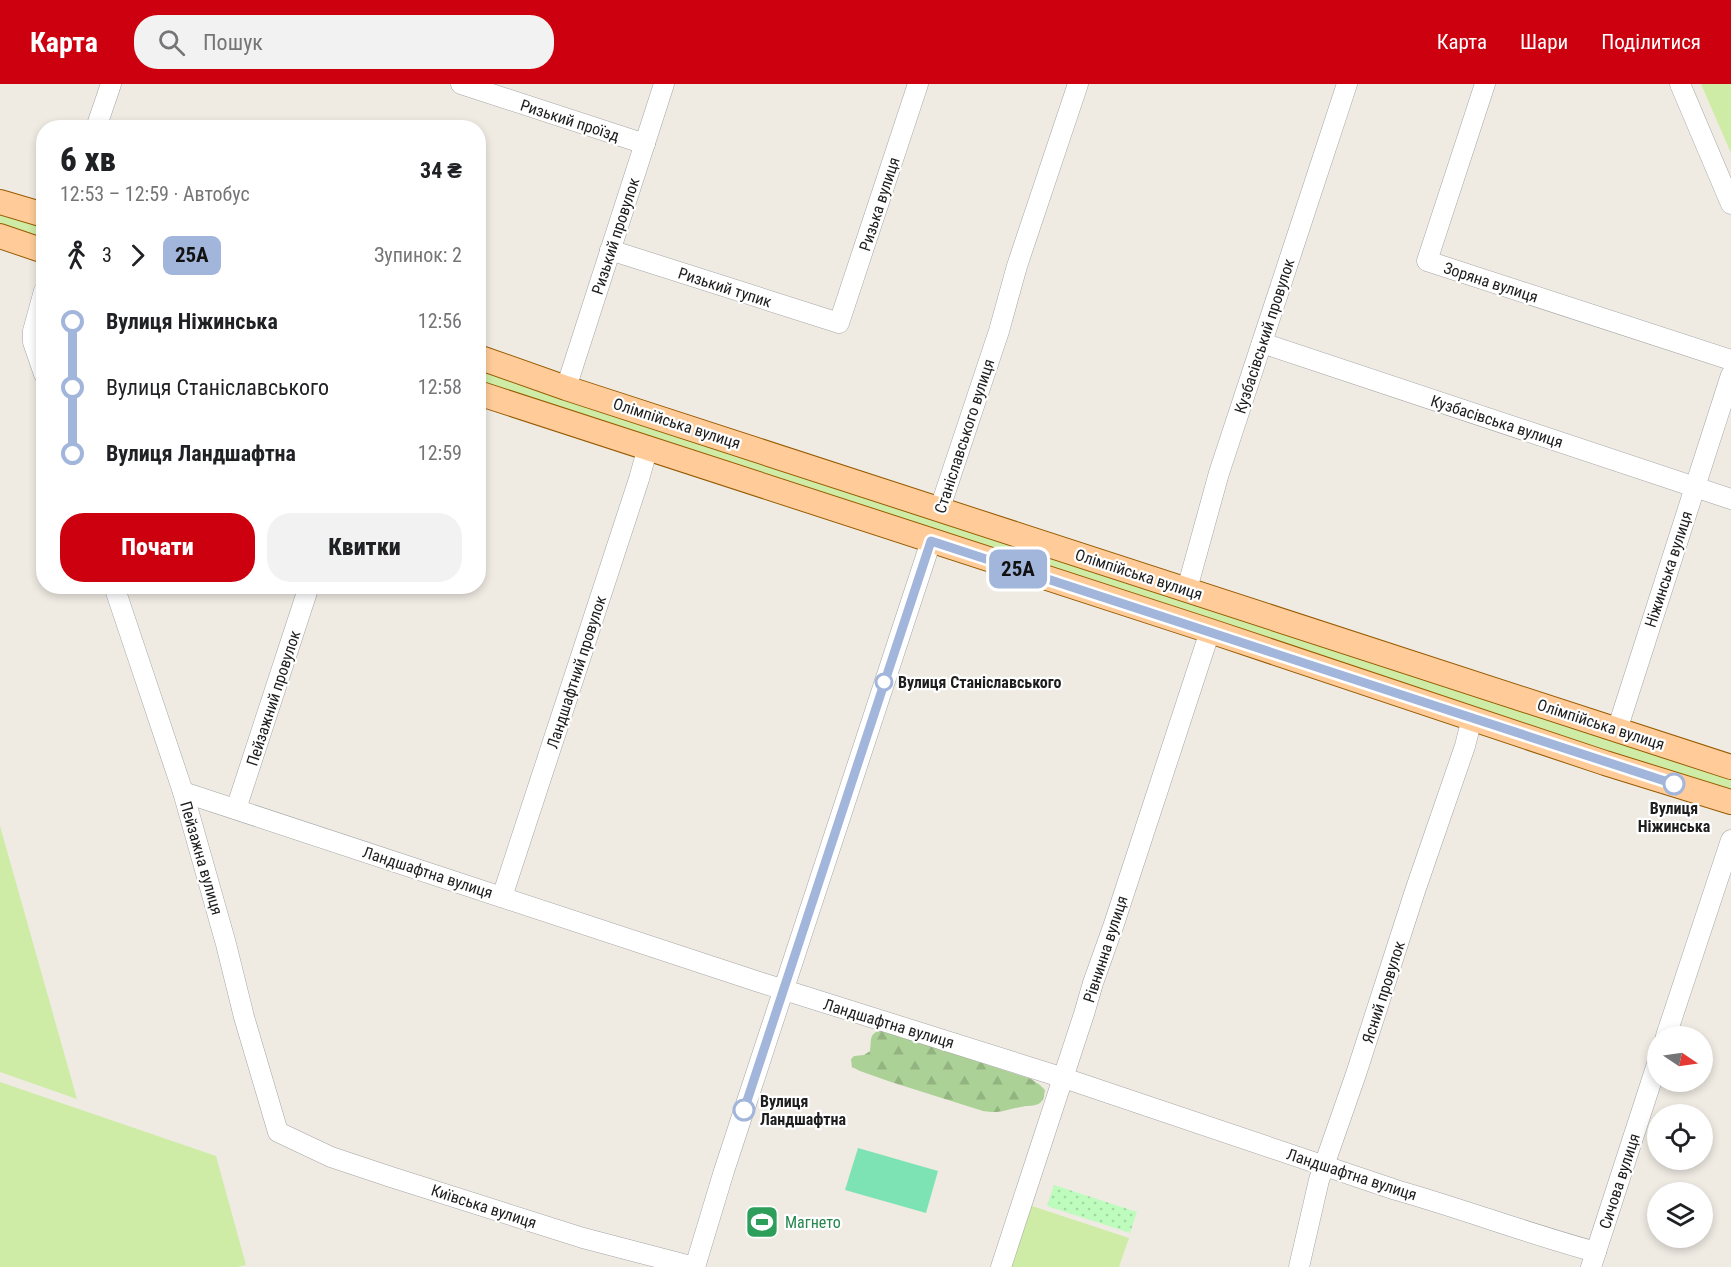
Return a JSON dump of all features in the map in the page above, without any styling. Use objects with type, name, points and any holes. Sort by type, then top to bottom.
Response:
[{"type":"main road","points":[[0,202],[36,213]]},
{"type":"main road","points":[[0,236],[36,248]]},
{"type":"main road","name":"Олімпійська вулиця","points":[[486,360],[566,388],[1731,767]]},
{"type":"main road","name":"Олімпійська вулиця","points":[[486,396],[1210,631],[1605,763],[1731,802]]},
{"type":"main road","name":"Станіславського вулиця","points":[[931,541],[940,508]]},
{"type":"main road","name":"Ніжинська вулиця","points":[[1605,763],[1617,730]]},
{"type":"street","points":[[99,120],[111,84]]},
{"type":"street","name":"Ризький проїзд","points":[[461,84],[645,144]]},
{"type":"street","name":"Ризький провулок","points":[[566,388],[664,84]]},
{"type":"street","name":"Ризька вулиця","points":[[839,323],[918,84]]},
{"type":"street","name":"Станіславського вулиця","points":[[940,508],[1078,84]]},
{"type":"street","name":"Кузбасівський провулок","points":[[1187,589],[1220,472],[1347,84]]},
{"type":"street","name":"Зоряна вулиця","points":[[1485,84],[1427,261],[1731,360]]},
{"type":"street","points":[[1680,84],[1731,204]]},
{"type":"street","name":"Ризький тупик","points":[[610,250],[839,323]]},
{"type":"street","points":[[36,320],[33,331],[36,351]]},
{"type":"street","name":"Кузбасівська вулиця","points":[[1262,343],[1731,499]]},
{"type":"street","name":"Ніжинська вулиця","points":[[1617,730],[1731,375]]},
{"type":"street","name":"Ландшафтний провулок","points":[[502,897],[648,447]]},
{"type":"street","name":"Станіславського вулиця","points":[[694,1267],[931,541]]},
{"type":"street","name":"Пейзажна вулиця","points":[[117,594],[183,792],[278,1132]]},
{"type":"street","name":"Пейзажний провулок","points":[[236,809],[306,594]]},
{"type":"street","name":"Рівнинна вулиця","points":[[1001,1267],[1210,631]]},
{"type":"street","name":"Ясний провулок","points":[[1299,1267],[1319,1180],[1465,746],[1472,718]]},
{"type":"street","name":"Ландшафтна вулиця","points":[[183,792],[783,990],[1064,1078],[1325,1164],[1551,1240],[1594,1259]]},
{"type":"street","points":[[1669,1026],[1731,840]]},
{"type":"street","name":"Сичова вулиця","points":[[1594,1259],[1648,1092]]},
{"type":"street","name":"Київська вулиця","points":[[278,1132],[332,1157],[392,1177],[583,1238],[694,1267]]},
{"type":"green space","points":[[1701,84],[1731,84],[1731,153]]},
{"type":"green space","points":[[0,201],[36,213],[36,249],[0,236]]},
{"type":"green space","points":[[486,359],[1731,767],[1731,804],[486,394]]},
{"type":"green space","points":[[0,826],[77,1099],[0,1072]]},
{"type":"green space","points":[[881,1030],[1031,1079],[1045,1090],[1043,1099],[1035,1105],[998,1112],[983,1111],[891,1082],[852,1067],[851,1059],[870,1051],[872,1036]]},
{"type":"green space","points":[[0,1082],[216,1156],[246,1265],[237,1267],[0,1267]]},
{"type":"green space","points":[[858,1148],[938,1171],[926,1213],[845,1190]]},
{"type":"green space","points":[[1054,1185],[1137,1212],[1130,1233],[1047,1206]]},
{"type":"green space","points":[[1026,1204],[1129,1238],[1119,1267],[1006,1267]]},
{"type":"bus line","name":"25А","points":[[744,1110],[931,541],[1674,784]]},
{"type":"place","name":"Вулиця Станіславського","points":[[884,682]]},
{"type":"place","name":"Вулиця Ніжинська","points":[[1674,784]]},
{"type":"place","name":"Вулиця Ландшафтна","points":[[744,1110]]},
{"type":"place","name":"Магнето","points":[[762,1222]]}]
